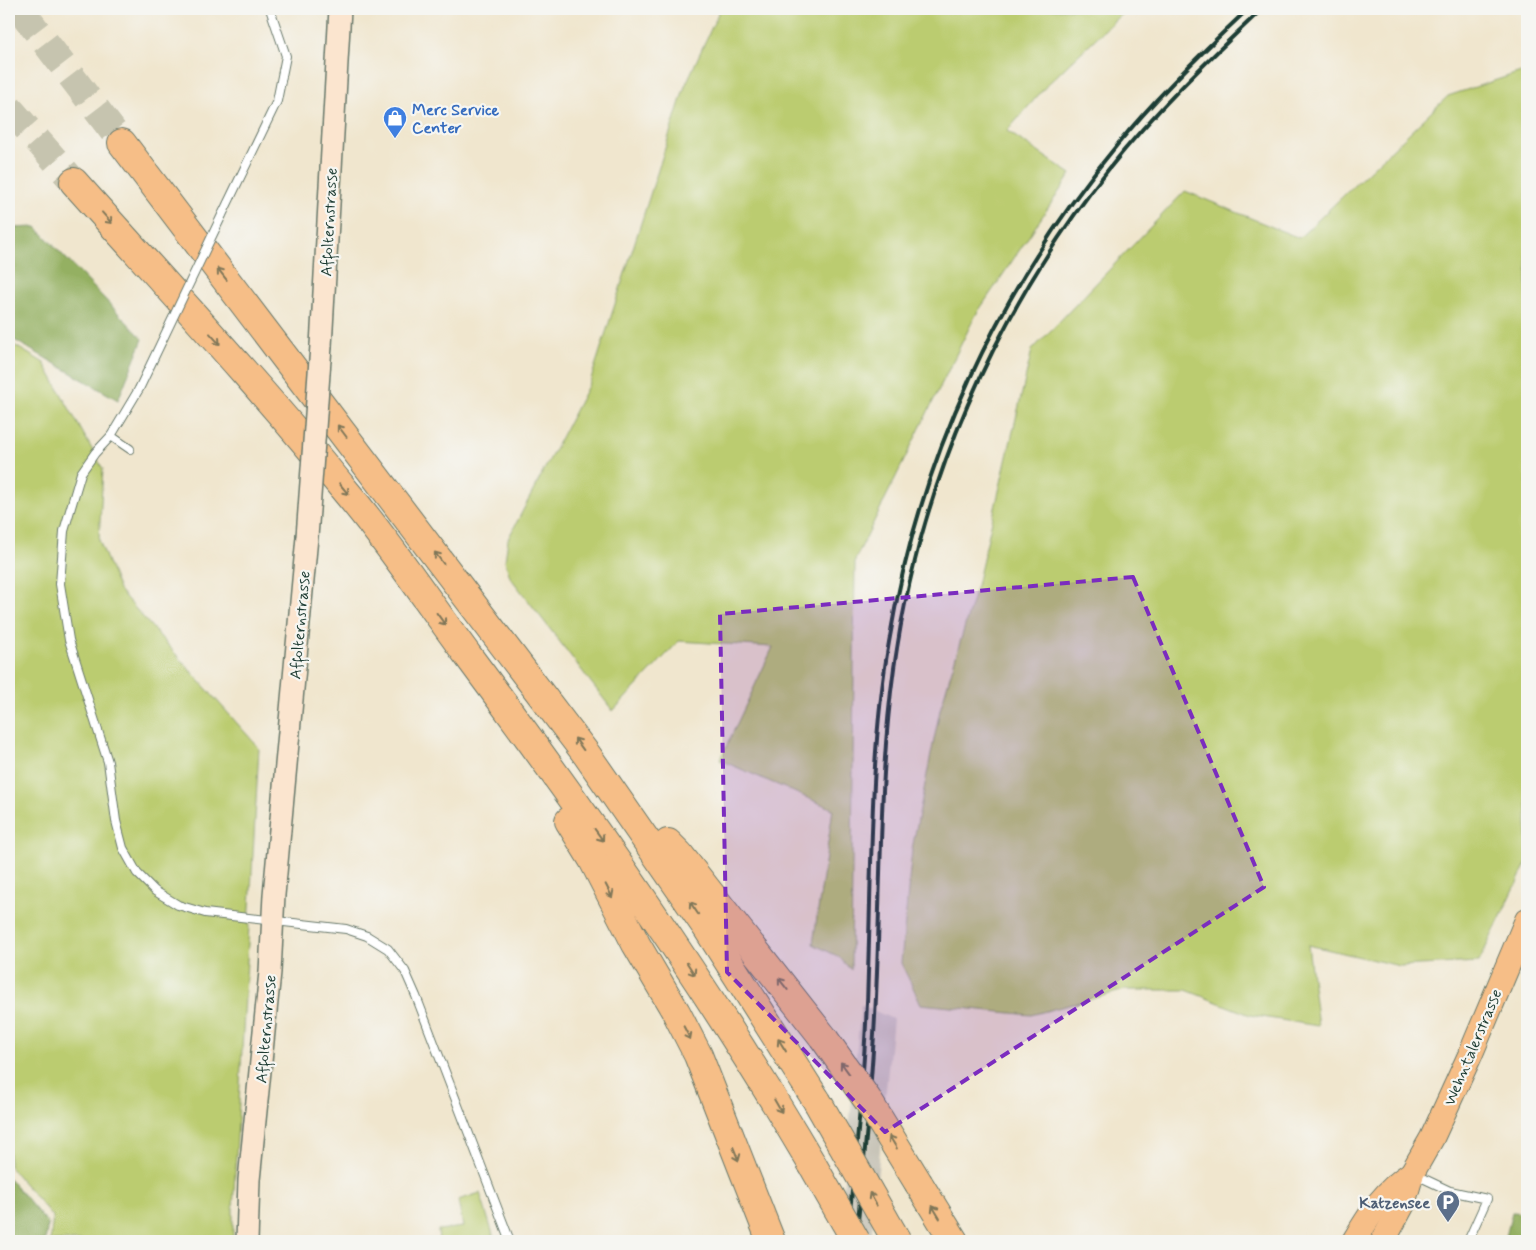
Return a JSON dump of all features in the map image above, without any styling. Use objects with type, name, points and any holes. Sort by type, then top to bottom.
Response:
[{"type":"highway","points":[[122,143],[417,529],[607,783],[708,928],[817,1101],[897,1241]]},
{"type":"highway","points":[[74,182],[249,376],[350,496],[539,751],[672,940],[768,1090],[856,1241]]},
{"type":"highway","points":[[467,654],[494,709],[544,780],[593,860],[636,944],[676,1012],[698,1055],[769,1239]]},
{"type":"highway","points":[[607,783],[679,854],[823,1037],[867,1100],[954,1241]]},
{"type":"main road","name":"Wehntalerstrasse","points":[[1384,1241],[1403,1204],[1412,1173],[1432,1138],[1462,1072],[1527,920]]},
{"type":"main road","name":"Wehntalerstrasse","points":[[1354,1241],[1392,1185],[1412,1173]]},
{"type":"street","name":"Affolternstrasse","points":[[247,1241],[249,1180],[274,923],[274,894],[307,538],[321,346],[340,9]]},
{"type":"lane","points":[[270,9],[286,56],[277,101],[139,389],[111,436],[95,453],[81,473],[71,501],[64,530],[60,584],[69,640],[108,762],[116,820],[124,848],[137,873],[154,891],[178,905],[205,913],[274,923],[346,929],[367,936],[388,949],[405,971],[510,1241]]},
{"type":"lane","points":[[111,436],[130,449]]},
{"type":"lane","points":[[1412,1173],[1448,1191],[1487,1199],[1468,1241]]},
{"type":"highlighted area","points":[[1133,577],[1264,887],[885,1132],[727,972],[720,614]]},
{"type":"shaded area","points":[[861,1005],[893,1019],[871,1241],[838,1241]]},
{"type":"green space","points":[[720,9],[1129,9],[1117,18],[1048,84],[1007,131],[1071,174],[975,316],[855,560],[851,970],[839,957],[813,944],[833,809],[720,760],[773,647],[679,641],[613,711],[510,577],[505,561],[508,539],[590,382],[685,86]]},
{"type":"green space","points":[[1527,70],[1527,862],[1479,962],[1400,966],[1308,945],[1318,1026],[1250,1015],[1186,990],[1125,990],[1031,1015],[921,1004],[901,963],[912,849],[940,710],[977,585],[1032,350],[1185,191],[1299,238],[1448,96]]},
{"type":"green space","points":[[36,227],[143,339],[118,400],[9,337],[9,228]]},
{"type":"green space","points":[[9,342],[44,363],[103,469],[99,540],[119,590],[259,748],[233,1209],[233,1241],[50,1241],[53,1217],[9,1166]]},
{"type":"green space","points":[[9,1178],[48,1224],[45,1241],[9,1241]]},
{"type":"green space","points":[[480,1193],[495,1241],[439,1241],[438,1230],[463,1227],[458,1200]]},
{"type":"green space","points":[[1512,1212],[1527,1213],[1527,1241],[1505,1241]]},
{"type":"tunnel","points":[[20,9],[122,143]]},
{"type":"tunnel","points":[[9,108],[74,182]]},
{"type":"railway","points":[[847,1241],[860,1107],[867,1006],[873,807],[878,724],[889,642],[903,574],[921,507],[943,442],[970,378],[1001,316],[1036,257],[1075,200],[1132,127],[1180,75],[1248,9]]},
{"type":"railway","points":[[856,1241],[874,1039],[880,857],[889,706],[906,601],[922,534],[943,469],[968,405],[997,343],[1030,283],[1067,225],[1108,170],[1144,128],[1202,67],[1262,9]]},
{"type":"place","name":"Merc Service Center","points":[[395,139]]},
{"type":"place","name":"Katzensee","points":[[1448,1223]]}]
